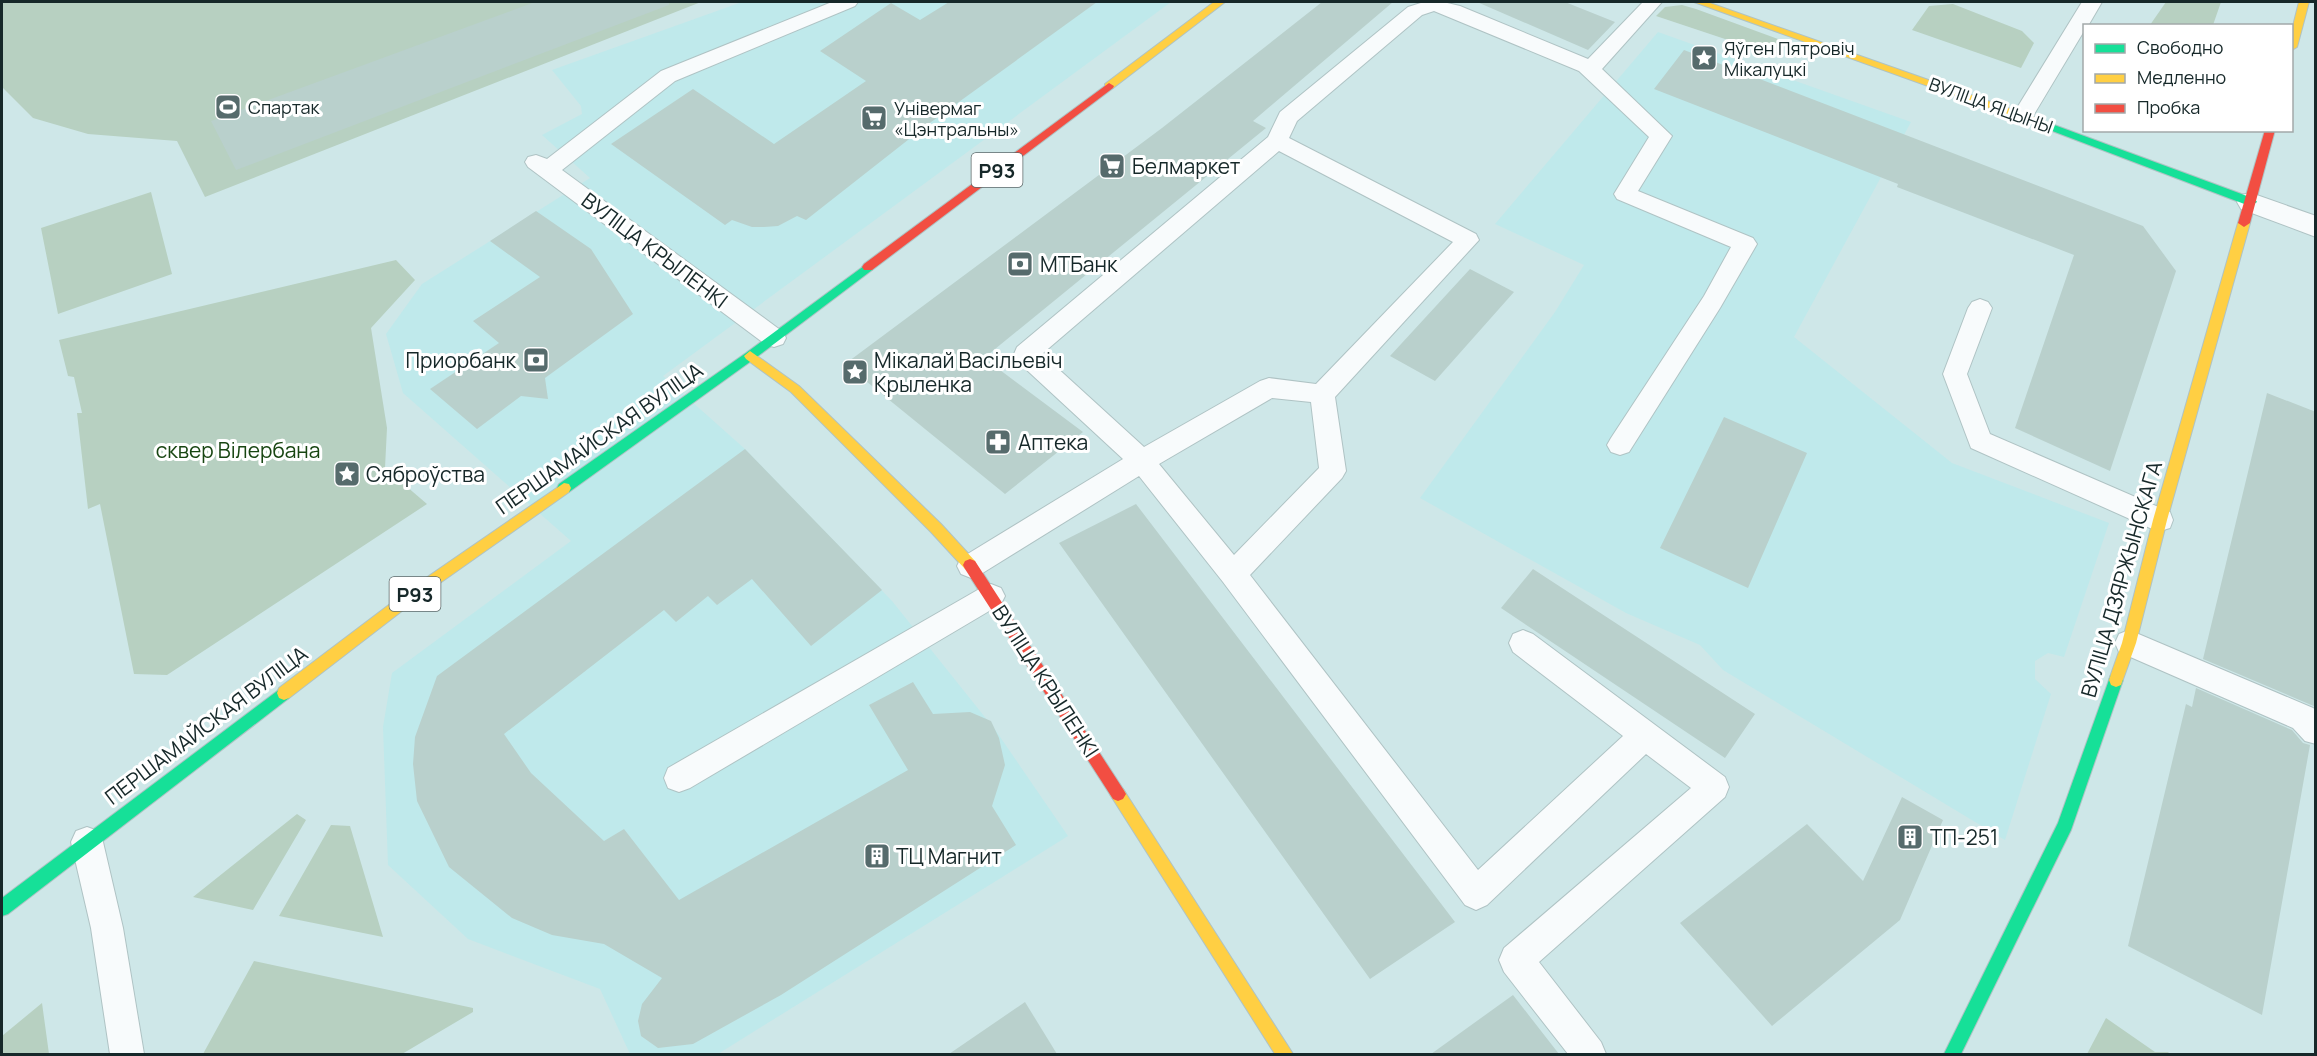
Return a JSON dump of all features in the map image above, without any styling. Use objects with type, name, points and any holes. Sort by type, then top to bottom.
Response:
[{"type":"street","name":"ПЕРШАМАЙСКАЯ ВУЛІЦА","points":[[2,908],[415,593],[750,356],[1220,2]]},
{"type":"street","name":"ВУЛІЦА ЯЦЫНЫ","points":[[1699,2],[2023,116],[2316,227]]},
{"type":"street","points":[[2293,43],[2304,2]]},
{"type":"street","name":"ВУЛІЦА ДЗЯРЖЫНСКАГА","points":[[1952,1054],[2065,825],[2129,643],[2160,520],[2269,132]]},
{"type":"street","name":"ВУЛІЦА КРЫЛЕНКІ","points":[[750,356],[795,389],[936,528],[971,567],[1285,1054]]},
{"type":"lane","name":"ВУЛІЦА КРЫЛЕНКІ","points":[[774,338],[542,166],[668,76],[848,2]]},
{"type":"lane","points":[[1586,66],[1597,64],[1653,2]]},
{"type":"lane","points":[[2023,116],[2092,2]]},
{"type":"lane","points":[[1620,445],[1712,302],[1745,244],[1625,194],[1661,136],[1586,66],[1480,20],[1433,5],[1415,11],[1398,24],[1288,117],[1277,141],[1026,354],[1142,461],[1233,574],[1476,894],[1645,735]]},
{"type":"lane","points":[[1277,141],[1468,240],[1322,394]]},
{"type":"lane","points":[[1980,308],[1955,374],[1980,441],[2160,520]]},
{"type":"lane","points":[[971,567],[1142,461],[1269,388],[1322,394]]},
{"type":"lane","points":[[1233,574],[1333,471],[1322,394]]},
{"type":"lane","points":[[679,778],[991,596]]},
{"type":"lane","points":[[1523,643],[1714,787],[1516,960],[1589,1054]]},
{"type":"lane","points":[[2129,643],[2303,718],[2316,730]]},
{"type":"lane","points":[[87,842],[107,928],[126,1054]]},
{"type":"shaded area","points":[[742,2],[1171,2],[663,376],[745,449],[892,601],[996,731],[1068,836],[718,1054],[630,1054],[600,989],[468,939],[388,865],[383,727],[392,673],[571,541],[403,393],[386,334],[422,284],[590,178],[542,135],[582,114],[581,106],[552,70]]},
{"type":"shaded area","points":[[1658,32],[1911,122],[1794,337],[1952,463],[2109,523],[2064,657],[2048,653],[2035,661],[2035,679],[2051,694],[2005,840],[1723,670],[1700,645],[1626,613],[1420,498],[1555,312],[1584,265],[1495,224]]},
{"type":"green space","name":"Спартак","points":[[2,2],[701,2],[205,197],[177,141],[88,134],[33,118],[2,87]]},
{"type":"green space","points":[[2166,2],[2221,2],[2213,24],[2151,24]]},
{"type":"green space","points":[[1953,4],[2022,31],[2034,43],[2021,68],[1912,30],[1929,6]]},
{"type":"green space","points":[[1682,5],[1786,42],[1776,56],[1656,16],[1665,7]]},
{"type":"green space","points":[[151,192],[172,274],[58,314],[41,228]]},
{"type":"green space","name":"сквер Вілербана","points":[[396,260],[415,280],[371,328],[387,428],[385,468],[427,504],[167,675],[134,674],[100,504],[88,509],[77,413],[82,413],[74,377],[68,376],[59,340]]},
{"type":"green space","points":[[297,814],[306,820],[253,910],[193,897]]},
{"type":"green space","points":[[331,825],[350,826],[383,937],[279,916]]},
{"type":"green space","points":[[254,961],[473,1008],[473,1012],[402,1054],[203,1054]]},
{"type":"green space","points":[[42,1003],[49,1054],[2,1054],[2,1036]]},
{"type":"green space","points":[[2106,1018],[2155,1052],[2170,1054],[2087,1054]]},
{"type":"building","points":[[535,2],[669,2],[669,5],[236,170],[211,121]]},
{"type":"building","name":"Універмаг «Цэнтральны»","points":[[949,2],[1097,2],[927,125],[806,220],[797,216],[778,226],[752,227],[732,220],[725,225],[611,144],[693,89],[774,144],[866,81],[820,51],[891,3],[920,20]]},
{"type":"building","points":[[1322,2],[1393,2],[1253,121],[1266,128],[984,358],[1083,432],[1005,494],[845,364],[1162,128]]},
{"type":"building","points":[[1477,2],[1565,2],[1615,22],[1588,50]]},
{"type":"building","points":[[1684,50],[2143,226],[2176,271],[2110,471],[2015,428],[2074,255],[1897,187],[1898,184],[1654,89]]},
{"type":"building","points":[[536,211],[591,249],[633,314],[545,378],[548,399],[521,396],[477,429],[430,389],[499,343],[473,321],[540,277],[490,241]]},
{"type":"building","points":[[1470,269],[1514,292],[1435,381],[1390,356]]},
{"type":"building","points":[[2267,393],[2316,412],[2316,707],[2203,659]]},
{"type":"building","points":[[1724,417],[1807,453],[1748,588],[1660,548]]},
{"type":"building","name":"ТЦ Магнит","points":[[745,449],[882,590],[811,646],[752,579],[717,605],[708,596],[676,622],[664,610],[504,734],[531,773],[604,841],[624,829],[679,900],[908,770],[869,705],[913,682],[933,714],[970,712],[991,721],[999,738],[1005,765],[992,806],[1016,845],[781,995],[693,1044],[658,1048],[641,1036],[638,1021],[642,1004],[662,978],[604,944],[552,935],[512,918],[449,867],[417,801],[413,764],[415,737],[437,676]]},
{"type":"building","points":[[1136,504],[1455,922],[1370,979],[1059,543]]},
{"type":"building","points":[[1533,569],[1755,714],[1725,758],[1501,608]]},
{"type":"building","points":[[2196,688],[2292,730],[2303,743],[2310,745],[2262,1015],[2128,946],[2186,704],[2192,707]]},
{"type":"building","points":[[1902,797],[1943,820],[1900,920],[1772,1026],[1680,923],[1807,824],[1863,881]]},
{"type":"building","points":[[1513,995],[1559,1054],[1431,1054]]},
{"type":"building","points":[[1025,1002],[1057,1054],[949,1054]]},
{"type":"traffic: fast","points":[[2038,122],[2251,202]]},
{"type":"traffic: fast","points":[[564,488],[750,356],[868,267]]},
{"type":"traffic: fast","points":[[1952,1054],[2065,825],[2116,680]]},
{"type":"traffic: fast","points":[[2,908],[284,693]]},
{"type":"traffic: slow","points":[[1109,86],[1220,2]]},
{"type":"traffic: slow","points":[[1699,2],[2038,122]]},
{"type":"traffic: slow","points":[[2293,43],[2304,2]]},
{"type":"traffic: slow","points":[[2116,680],[2129,643],[2160,520],[2244,223]]},
{"type":"traffic: slow","points":[[750,356],[795,389],[936,528],[970,565]]},
{"type":"traffic: slow","points":[[284,693],[415,593],[564,488]]},
{"type":"traffic: slow","points":[[1118,794],[1285,1054]]},
{"type":"traffic: jam","points":[[868,267],[1109,86]]},
{"type":"traffic: jam","points":[[2244,223],[2269,132]]},
{"type":"traffic: jam","points":[[970,565],[1118,794]]},
{"type":"place","name":"Яўген Пятровіч Мікалуцкі","points":[[1704,58]]},
{"type":"place","name":"Спартак","points":[[228,107]]},
{"type":"place","name":"Універмаг «Цэнтральны»","points":[[874,118]]},
{"type":"place","name":"Белмаркет","points":[[1112,166]]},
{"type":"place","name":"МТБанк","points":[[1020,264]]},
{"type":"place","name":"Приорбанк","points":[[536,360]]},
{"type":"place","name":"Мікалай Васільевіч Крыленка","points":[[855,372]]},
{"type":"place","name":"Аптека","points":[[998,442]]},
{"type":"place","name":"Сяброўства","points":[[347,474]]},
{"type":"place","name":"ТП-251","points":[[1910,837]]},
{"type":"place","name":"ТЦ Магнит","points":[[877,856]]}]
